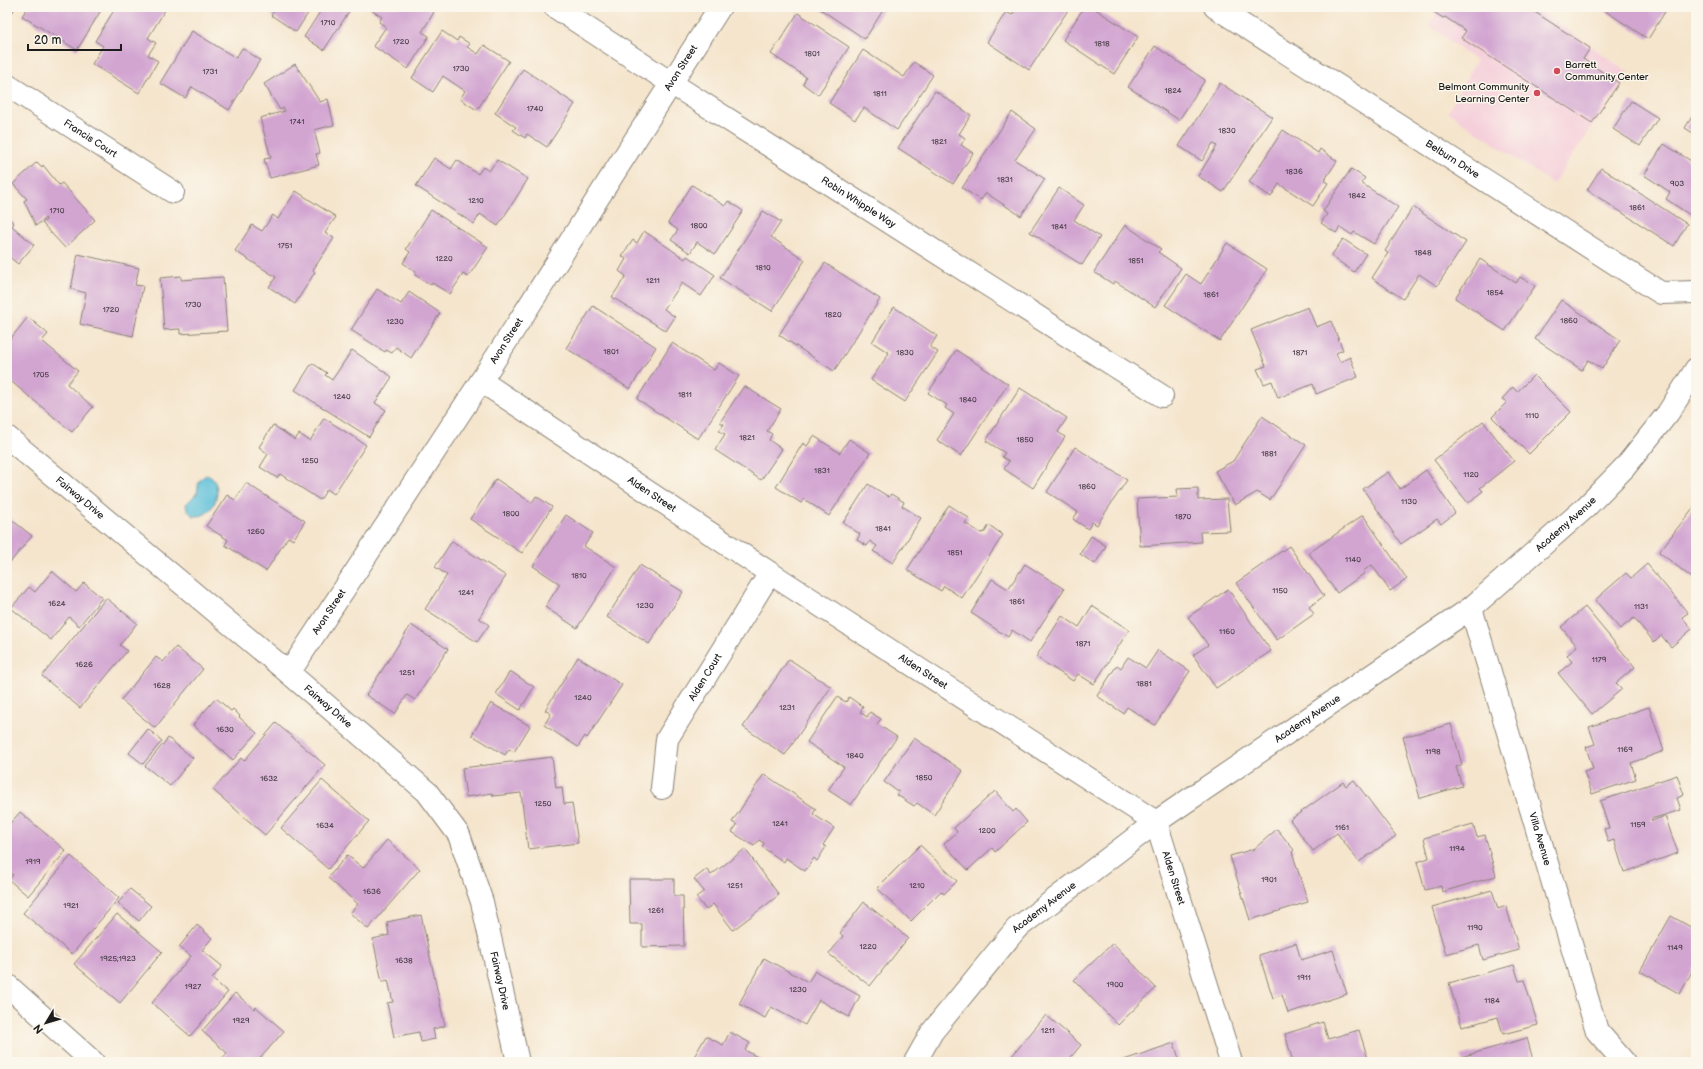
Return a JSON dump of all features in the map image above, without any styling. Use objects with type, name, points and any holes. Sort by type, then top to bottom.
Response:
[{"type":"street","name":"Robin Whipple Way","points":[[555,7],[671,83],[1162,396]]},
{"type":"street","name":"Avon Street","points":[[289,673],[481,381],[720,7]]},
{"type":"street","name":"Belburn Drive","points":[[1215,7],[1662,292],[1696,292]]},
{"type":"street","name":"Francis Court","points":[[7,85],[173,192]]},
{"type":"street","name":"Academy Avenue","points":[[914,1062],[932,1032],[1016,929],[1156,822],[1471,608],[1585,508],[1625,467],[1668,413],[1696,370]]},
{"type":"street","name":"Alden Street","points":[[481,381],[770,573],[1156,822],[1231,1062]]},
{"type":"street","name":"Fairway Drive","points":[[7,437],[289,673],[427,792],[459,834],[482,902],[518,1062]]},
{"type":"street","name":"Alden Court","points":[[662,788],[667,739],[770,573]]},
{"type":"street","name":"Villa Avenue","points":[[1471,608],[1597,1030],[1624,1062]]},
{"type":"street","points":[[7,985],[93,1062]]},
{"type":"shaded area","name":"Belmont Community Learning Center","points":[[1440,7],[1536,7],[1629,73],[1553,184],[1448,112],[1476,61],[1429,25]]},
{"type":"water","points":[[207,475],[216,483],[217,495],[215,502],[208,512],[202,515],[193,516],[187,510],[186,504],[197,493],[200,480]]},
{"type":"building","points":[[7,7],[16,7],[11,14],[7,11]]},
{"type":"building","points":[[28,7],[103,7],[77,50],[22,16]]},
{"type":"building","points":[[116,7],[167,7],[148,38],[156,43],[148,55],[158,61],[139,93],[92,64],[103,46],[95,41]]},
{"type":"building","points":[[277,7],[312,7],[296,32],[271,15]]},
{"type":"building","points":[[323,7],[352,7],[324,50],[304,37]]},
{"type":"building","points":[[373,7],[426,7],[434,12],[422,32],[429,36],[408,69],[373,46],[386,27],[379,22],[382,17],[371,10]]},
{"type":"building","points":[[817,7],[885,7],[865,39]]},
{"type":"building","points":[[1018,7],[1070,7],[1029,70],[987,42],[1006,12],[1012,15]]},
{"type":"building","points":[[1084,7],[1092,7],[1138,37],[1114,74],[1063,40]]},
{"type":"building","name":"Barrett Community Center","points":[[1426,7],[1527,7],[1590,48],[1583,59],[1619,83],[1592,123],[1461,38],[1466,31],[1445,17],[1443,18]]},
{"type":"building","name":"Barrett Community Center","points":[[1599,7],[1668,7],[1648,39]]},
{"type":"building","points":[[798,13],[849,47],[818,95],[803,84],[806,77],[771,54]]},
{"type":"building","points":[[192,31],[236,58],[242,48],[260,60],[229,110],[192,87],[185,98],[160,83]]},
{"type":"building","points":[[442,31],[457,41],[459,37],[470,44],[467,47],[478,54],[484,45],[509,61],[477,110],[460,99],[465,91],[443,76],[433,92],[412,78]]},
{"type":"building","points":[[1155,46],[1205,80],[1179,120],[1128,87]]},
{"type":"building","points":[[863,50],[904,77],[914,62],[933,75],[897,130],[864,108],[855,120],[829,103]]},
{"type":"building","points":[[295,64],[320,102],[328,99],[334,125],[314,130],[320,153],[316,154],[319,165],[270,178],[264,159],[271,158],[260,118],[285,111],[283,108],[280,110],[264,84]]},
{"type":"building","points":[[523,69],[575,104],[547,147],[527,134],[525,138],[513,130],[516,127],[495,113]]},
{"type":"building","points":[[1220,83],[1272,117],[1223,192],[1198,176],[1217,146],[1213,143],[1202,161],[1179,146]]},
{"type":"building","points":[[935,91],[971,115],[959,134],[965,138],[961,145],[973,153],[953,184],[898,148]]},
{"type":"building","points":[[1631,101],[1658,118],[1640,146],[1613,129]]},
{"type":"building","points":[[1696,110],[1696,135],[1685,128]]},
{"type":"building","points":[[1012,112],[1036,129],[1015,160],[1045,179],[1021,216],[986,193],[981,200],[962,188]]},
{"type":"building","points":[[1283,130],[1318,153],[1320,149],[1337,161],[1324,181],[1328,183],[1313,206],[1279,184],[1271,197],[1249,182]]},
{"type":"building","points":[[1664,144],[1696,164],[1696,213],[1693,217],[1666,199],[1670,192],[1644,175]]},
{"type":"building","points":[[434,158],[451,169],[457,160],[478,174],[483,167],[489,171],[497,160],[528,179],[498,226],[480,214],[474,224],[416,186]]},
{"type":"building","points":[[37,162],[42,167],[43,165],[59,185],[62,183],[95,220],[65,248],[42,223],[46,220],[45,218],[36,226],[24,201],[27,199],[13,184]]},
{"type":"building","points":[[1601,168],[1687,224],[1674,246],[1587,190]]},
{"type":"building","points":[[1351,169],[1365,178],[1361,183],[1398,207],[1374,244],[1354,232],[1352,235],[1340,227],[1336,233],[1321,223],[1327,214],[1323,211]]},
{"type":"building","points":[[692,185],[725,206],[728,201],[743,211],[715,254],[697,242],[690,253],[671,240],[678,230],[668,223]]},
{"type":"building","points":[[1059,188],[1084,205],[1074,220],[1100,237],[1082,265],[1030,232]]},
{"type":"building","points":[[296,191],[336,217],[325,233],[334,238],[313,270],[315,272],[295,304],[269,287],[276,277],[235,251],[252,225],[262,231],[273,215],[278,219]]},
{"type":"building","points":[[1413,207],[1466,242],[1437,286],[1419,274],[1403,299],[1372,278],[1388,253],[1385,251]]},
{"type":"building","points":[[431,210],[488,247],[468,277],[463,274],[450,294],[415,275],[416,272],[403,263],[410,252],[406,249]]},
{"type":"building","points":[[763,211],[781,222],[771,237],[805,260],[772,311],[720,278]]},
{"type":"building","points":[[7,217],[14,223],[12,226],[34,245],[18,264],[7,255]]},
{"type":"building","points":[[1125,225],[1161,249],[1158,252],[1181,268],[1155,307],[1115,281],[1113,284],[1094,272]]},
{"type":"building","points":[[644,231],[685,259],[687,256],[715,275],[701,296],[682,283],[664,309],[675,317],[666,331],[612,297],[626,276],[619,271],[626,259],[622,256],[633,240],[637,243]]},
{"type":"building","points":[[1343,239],[1366,254],[1354,272],[1331,256]]},
{"type":"building","points":[[1227,243],[1267,269],[1220,341],[1165,305],[1186,274],[1201,284]]},
{"type":"building","points":[[78,254],[139,268],[135,285],[143,286],[133,336],[80,324],[86,293],[71,289]]},
{"type":"building","points":[[1480,259],[1516,283],[1520,277],[1535,286],[1505,331],[1455,298]]},
{"type":"building","points":[[825,263],[880,299],[834,371],[779,335]]},
{"type":"building","points":[[181,276],[181,280],[223,277],[227,331],[180,334],[180,329],[164,330],[160,278]]},
{"type":"building","points":[[377,289],[401,304],[409,292],[440,313],[411,358],[396,347],[392,353],[386,350],[385,352],[351,330]]},
{"type":"building","points":[[1561,300],[1620,340],[1602,369],[1588,360],[1582,370],[1535,339]]},
{"type":"building","points":[[593,306],[656,347],[630,389],[566,348]]},
{"type":"building","points":[[894,307],[937,336],[930,347],[938,352],[905,402],[871,380],[889,353],[872,342]]},
{"type":"building","points":[[1308,307],[1316,327],[1331,321],[1343,350],[1336,353],[1340,362],[1350,357],[1358,377],[1316,394],[1313,384],[1278,398],[1272,381],[1264,384],[1257,369],[1266,366],[1251,330]]},
{"type":"building","points":[[28,317],[48,334],[42,341],[78,371],[67,384],[93,407],[72,432],[7,378],[7,343]]},
{"type":"building","points":[[672,343],[714,370],[719,363],[739,376],[698,439],[637,399]]},
{"type":"building","points":[[352,350],[392,377],[375,403],[386,410],[369,437],[295,390],[312,363],[327,373],[325,375],[332,380]]},
{"type":"building","points":[[956,350],[1008,384],[961,456],[937,440],[954,414],[945,408],[947,405],[928,393]]},
{"type":"building","points":[[1534,375],[1571,412],[1529,454],[1492,417],[1507,402],[1502,399],[1513,387],[1517,392]]},
{"type":"building","points":[[744,386],[781,409],[767,431],[772,434],[769,440],[782,449],[761,480],[715,450],[725,434],[719,431],[724,424],[720,422]]},
{"type":"building","points":[[1020,388],[1067,418],[1058,432],[1065,437],[1033,488],[1004,469],[1009,461],[1002,457],[1005,453],[986,441]]},
{"type":"building","points":[[1262,416],[1306,445],[1270,500],[1257,492],[1235,505],[1215,471],[1233,461]]},
{"type":"building","points":[[324,418],[366,445],[334,494],[327,489],[320,500],[280,474],[277,478],[260,467],[268,454],[259,447],[273,425],[295,440],[299,434],[310,441]]},
{"type":"building","points":[[1483,421],[1514,461],[1480,488],[1483,491],[1468,503],[1434,460]]},
{"type":"building","points":[[814,436],[840,453],[849,439],[870,453],[829,516],[804,499],[801,503],[776,487],[803,443],[807,446]]},
{"type":"building","points":[[1075,447],[1127,480],[1097,525],[1092,522],[1088,529],[1073,519],[1078,512],[1047,492]]},
{"type":"building","points":[[1426,470],[1455,513],[1441,524],[1437,519],[1401,544],[1363,489],[1388,472],[1400,489]]},
{"type":"building","points":[[496,479],[532,503],[536,496],[552,507],[522,553],[470,519]]},
{"type":"building","points":[[246,483],[305,521],[293,540],[288,537],[266,571],[225,545],[228,540],[206,526],[227,495],[235,500]]},
{"type":"building","points":[[868,484],[889,497],[891,494],[904,502],[902,506],[921,518],[893,563],[873,551],[877,546],[870,541],[867,546],[857,540],[860,534],[843,523]]},
{"type":"building","points":[[1198,488],[1198,500],[1227,499],[1230,531],[1200,532],[1201,542],[1140,546],[1137,499],[1178,497],[1177,489]]},
{"type":"building","points":[[1696,504],[1696,581],[1659,552]]},
{"type":"building","points":[[949,505],[969,518],[965,523],[981,533],[985,532],[989,525],[1003,535],[962,598],[944,586],[941,591],[907,570]]},
{"type":"building","points":[[566,515],[593,533],[584,546],[616,567],[577,628],[545,607],[560,584],[533,566]]},
{"type":"building","points":[[1363,515],[1407,579],[1390,591],[1372,565],[1363,571],[1365,573],[1337,593],[1309,553]]},
{"type":"building","points":[[7,516],[32,536],[7,566]]},
{"type":"building","points":[[1091,536],[1106,546],[1095,564],[1080,554]]},
{"type":"building","points":[[452,541],[506,576],[479,618],[489,625],[477,642],[425,609],[447,575],[435,567]]},
{"type":"building","points":[[1289,546],[1324,596],[1309,607],[1314,614],[1277,640],[1236,583]]},
{"type":"building","points":[[1025,564],[1064,589],[1030,642],[1012,630],[1008,637],[971,613],[992,579],[1008,589]]},
{"type":"building","points":[[1647,564],[1688,613],[1682,617],[1692,629],[1671,647],[1661,635],[1654,642],[1634,618],[1620,629],[1595,600],[1626,573],[1631,578]]},
{"type":"building","points":[[640,565],[683,592],[649,644],[607,617]]},
{"type":"building","points":[[52,571],[76,592],[84,583],[102,598],[79,626],[69,617],[51,640],[11,608],[29,587],[35,592]]},
{"type":"building","points":[[1228,589],[1271,651],[1216,688],[1193,655],[1208,645],[1188,617]]},
{"type":"building","points":[[106,598],[137,623],[120,645],[127,651],[80,708],[42,676]]},
{"type":"building","points":[[1092,606],[1129,630],[1094,684],[1078,674],[1073,681],[1036,657],[1062,616],[1079,627]]},
{"type":"building","points":[[1585,607],[1635,667],[1616,683],[1622,689],[1592,714],[1558,673],[1572,662],[1567,655],[1577,646],[1561,627]]},
{"type":"building","points":[[411,625],[448,649],[415,700],[407,695],[395,714],[366,695]]},
{"type":"building","points":[[176,647],[203,669],[155,728],[121,700],[156,657],[163,662]]},
{"type":"building","points":[[1158,650],[1190,671],[1155,725],[1127,707],[1123,713],[1097,696],[1117,665],[1121,668],[1128,657],[1146,668]]},
{"type":"building","points":[[578,657],[622,685],[587,738],[585,736],[578,747],[544,725],[551,714],[545,710]]},
{"type":"building","points":[[789,659],[831,687],[785,755],[743,727]]},
{"type":"building","points":[[510,671],[534,687],[520,710],[496,694]]},
{"type":"building","points":[[837,697],[846,702],[849,697],[863,707],[860,712],[867,717],[870,712],[881,719],[877,724],[897,737],[851,805],[828,790],[844,767],[807,742]]},
{"type":"building","points":[[216,698],[231,711],[233,709],[240,716],[239,717],[257,733],[233,760],[193,725]]},
{"type":"building","points":[[491,703],[530,726],[514,752],[509,749],[505,755],[472,735]]},
{"type":"building","points":[[1649,707],[1664,751],[1631,763],[1636,779],[1592,794],[1584,772],[1593,769],[1586,747],[1595,744],[1589,727]]},
{"type":"building","points":[[276,723],[325,765],[265,835],[213,790],[241,758],[244,761]]},
{"type":"building","points":[[1451,724],[1462,765],[1456,767],[1462,786],[1420,798],[1403,737]]},
{"type":"building","points":[[148,729],[162,741],[143,764],[129,753]]},
{"type":"building","points":[[168,738],[193,758],[170,786],[145,766]]},
{"type":"building","points":[[914,738],[963,771],[934,815],[917,803],[914,806],[897,795],[899,792],[884,782]]},
{"type":"building","points":[[552,757],[556,788],[562,787],[564,804],[572,803],[578,843],[528,849],[521,793],[493,796],[492,793],[466,797],[462,768]]},
{"type":"building","points":[[764,774],[816,809],[813,814],[834,828],[823,845],[826,847],[817,861],[814,858],[805,871],[786,858],[784,862],[762,847],[764,843],[759,840],[754,846],[732,832],[737,825],[732,822]]},
{"type":"building","points":[[1677,775],[1684,795],[1677,798],[1681,810],[1651,819],[1652,821],[1665,816],[1678,853],[1624,872],[1614,840],[1608,842],[1604,829],[1609,828],[1600,801]]},
{"type":"building","points":[[322,780],[369,821],[328,869],[281,828]]},
{"type":"building","points":[[1354,780],[1396,836],[1359,862],[1337,833],[1313,851],[1290,820],[1343,782],[1346,786]]},
{"type":"building","points":[[995,791],[1013,812],[1016,809],[1027,822],[995,852],[992,848],[968,870],[944,844],[957,832],[954,828]]},
{"type":"building","points":[[20,812],[66,851],[28,896],[9,880],[13,875],[7,871],[7,827]]},
{"type":"building","points":[[1473,824],[1477,837],[1485,835],[1496,876],[1442,892],[1441,886],[1425,890],[1417,862],[1429,858],[1424,838]]},
{"type":"building","points":[[1277,829],[1294,850],[1292,852],[1308,902],[1250,920],[1230,856],[1254,849]]},
{"type":"building","points":[[387,840],[420,869],[368,929],[350,913],[358,904],[328,878],[347,855],[363,868]]},
{"type":"building","points":[[920,845],[957,881],[944,894],[941,891],[911,921],[877,888]]},
{"type":"building","points":[[745,849],[779,895],[733,930],[713,904],[706,910],[696,897],[704,891],[694,879],[707,869],[711,875]]},
{"type":"building","points":[[71,856],[119,898],[72,954],[23,913]]},
{"type":"building","points":[[629,879],[674,879],[674,896],[683,896],[684,946],[642,947],[642,924],[630,924]]},
{"type":"building","points":[[130,889],[151,906],[139,921],[118,903]]},
{"type":"building","points":[[1492,890],[1498,909],[1506,906],[1519,950],[1483,960],[1479,945],[1446,954],[1432,907]]},
{"type":"building","points":[[864,902],[908,938],[870,986],[829,954],[843,936],[840,933]]},
{"type":"building","points":[[117,914],[162,952],[120,1003],[74,964]]},
{"type":"building","points":[[421,915],[445,1026],[433,1029],[435,1039],[421,1042],[419,1032],[394,1037],[387,1003],[393,1002],[388,980],[382,982],[373,939],[389,935],[387,922]]},
{"type":"building","points":[[1671,916],[1696,930],[1696,964],[1680,994],[1640,971]]},
{"type":"building","points":[[197,925],[212,938],[202,950],[222,966],[212,979],[228,992],[190,1036],[152,1003],[191,956],[179,947]]},
{"type":"building","points":[[1113,943],[1156,988],[1118,1025],[1074,980]]},
{"type":"building","points":[[1296,943],[1301,960],[1333,950],[1347,994],[1288,1013],[1282,995],[1273,998],[1259,955]]},
{"type":"building","points":[[764,958],[808,982],[815,971],[860,996],[849,1017],[819,1000],[805,1025],[771,1007],[765,1018],[739,1004]]},
{"type":"building","points":[[1514,965],[1519,981],[1524,980],[1538,1025],[1503,1034],[1498,1017],[1462,1027],[1449,983]]},
{"type":"building","points":[[235,993],[254,1009],[256,1007],[284,1031],[257,1062],[219,1062],[227,1053],[202,1031]]},
{"type":"building","points":[[1046,1015],[1081,1045],[1067,1062],[1007,1062]]},
{"type":"building","points":[[1323,1022],[1328,1039],[1359,1030],[1369,1062],[1293,1062],[1285,1034]]},
{"type":"building","points":[[730,1032],[750,1043],[745,1050],[766,1062],[691,1062],[706,1036],[723,1045]]},
{"type":"building","points":[[1527,1038],[1533,1060],[1539,1058],[1540,1062],[1462,1062],[1461,1057]]},
{"type":"building","points":[[1174,1043],[1180,1062],[1118,1062]]},
{"type":"place","name":"Barrett Community Center","points":[[1557,71]]},
{"type":"place","name":"Belmont Community Learning Center","points":[[1537,93]]}]
